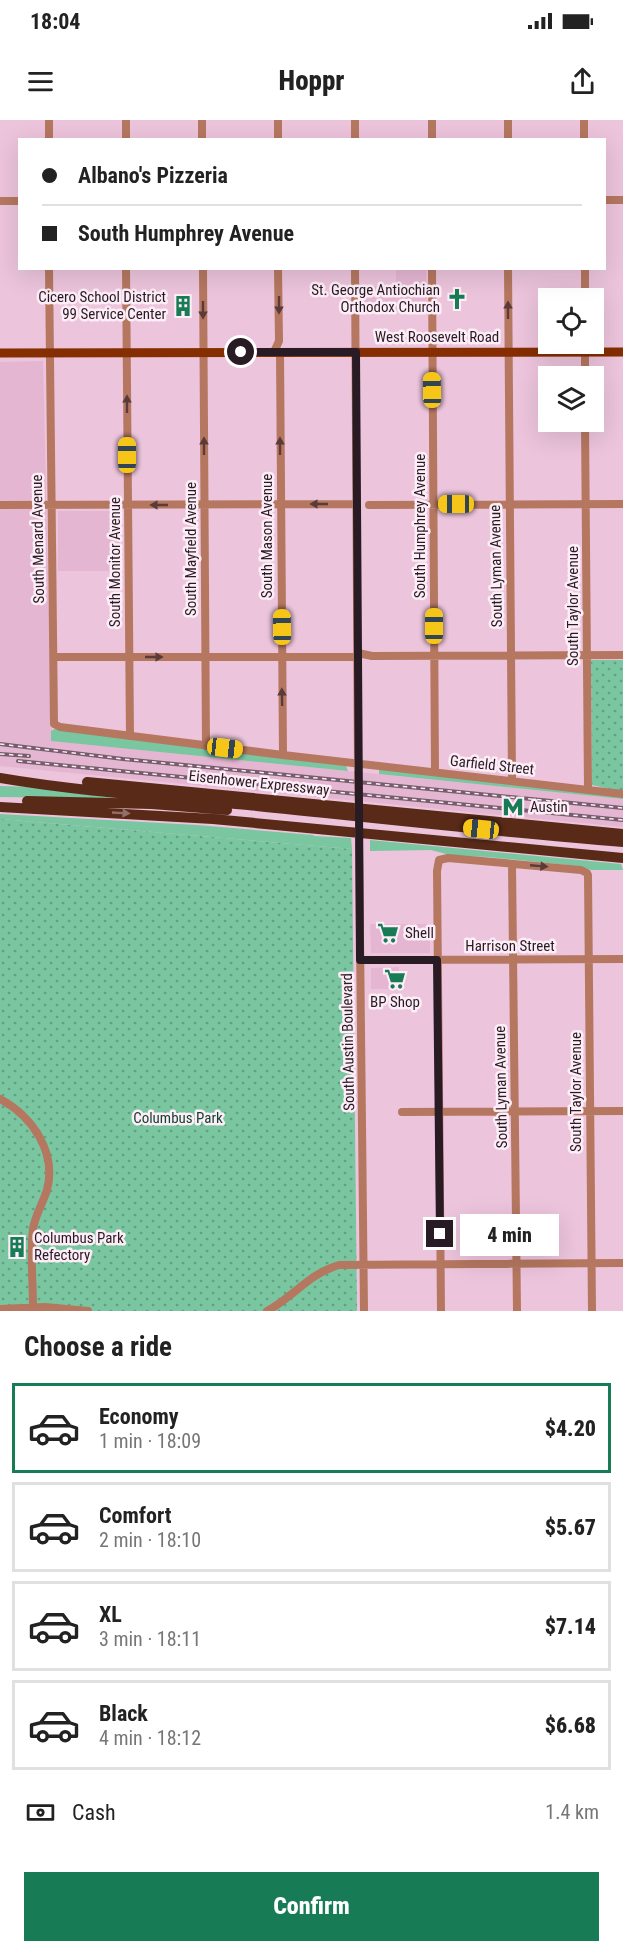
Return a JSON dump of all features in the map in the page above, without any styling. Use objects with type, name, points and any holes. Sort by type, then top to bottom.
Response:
[{"type":"highway","points":[[0,771],[33,777]]},
{"type":"highway","points":[[0,777],[51,785],[536,840],[586,848],[620,857]]},
{"type":"highway","name":"Eisenhower Expressway","points":[[0,777],[33,777],[623,834]]},
{"type":"highway","points":[[0,801],[152,804],[623,842]]},
{"type":"highway","points":[[0,807],[225,820],[620,857]]},
{"type":"main road","name":"West Roosevelt Road","points":[[0,352],[538,350]]},
{"type":"main road","name":"West Roosevelt Road","points":[[604,350],[623,352]]},
{"type":"street","points":[[49,120],[49,138]]},
{"type":"street","points":[[126,120],[126,138]]},
{"type":"street","points":[[202,120],[202,138]]},
{"type":"street","points":[[278,120],[278,138]]},
{"type":"street","points":[[355,120],[355,138]]},
{"type":"street","points":[[432,120],[432,138]]},
{"type":"street","points":[[507,120],[508,138]]},
{"type":"street","points":[[584,120],[584,138]]},
{"type":"street","points":[[606,200],[623,200]]},
{"type":"street","points":[[0,201],[18,201]]},
{"type":"street","name":"South Menard Avenue","points":[[49,270],[54,724]]},
{"type":"street","name":"South Monitor Avenue","points":[[126,270],[130,736]]},
{"type":"street","name":"South Mayfield Avenue","points":[[203,270],[206,746]]},
{"type":"street","name":"South Mason Avenue","points":[[278,270],[279,341],[277,352],[283,755]]},
{"type":"street","name":"South Austin Boulevard","points":[[355,270],[364,1311]]},
{"type":"street","name":"South Humphrey Avenue","points":[[432,270],[435,772]]},
{"type":"street","name":"South Lyman Avenue","points":[[508,270],[512,780]]},
{"type":"street","points":[[585,270],[585,288]]},
{"type":"street","name":"South Taylor Avenue","points":[[585,432],[588,789]]},
{"type":"street","points":[[0,505],[357,504]]},
{"type":"street","points":[[369,505],[623,504]]},
{"type":"street","points":[[54,657],[623,655]]},
{"type":"street","name":"Garfield Street","points":[[54,724],[60,727],[283,755],[358,768],[435,772],[623,794]]},
{"type":"street","points":[[441,1311],[436,871],[439,860],[448,858],[512,864]]},
{"type":"street","name":"South Lyman Avenue","points":[[512,864],[517,1311]]},
{"type":"street","name":"South Taylor Avenue","points":[[512,864],[581,870],[587,873],[592,1311]]},
{"type":"street","name":"Harrison Street","points":[[360,960],[623,959]]},
{"type":"street","points":[[0,1099],[22,1114],[38,1133],[48,1164],[48,1186],[33,1228],[33,1307]]},
{"type":"street","points":[[402,1112],[623,1111]]},
{"type":"street","points":[[267,1311],[309,1278],[339,1265],[623,1263]]},
{"type":"street","points":[[0,1309],[33,1307],[88,1311]]},
{"type":"shaded area","points":[[396,270],[426,270],[427,312],[365,312],[365,286],[396,286]]},
{"type":"shaded area","points":[[43,361],[52,741],[623,799],[623,827],[0,766],[0,362]]},
{"type":"shaded area","points":[[58,511],[120,511],[120,571],[58,571]]},
{"type":"shaded area","points":[[370,924],[430,924],[430,953],[371,953]]},
{"type":"shaded area","points":[[399,967],[399,989],[371,989],[371,968]]},
{"type":"green space","points":[[591,660],[623,660],[623,792],[592,785]]},
{"type":"green space","points":[[54,729],[346,766],[348,771],[51,741],[51,731]]},
{"type":"green space","points":[[379,769],[623,797],[623,799],[379,774]]},
{"type":"green space","points":[[0,786],[33,787],[122,799],[0,797]]},
{"type":"green space","points":[[0,814],[197,825],[351,838],[352,849],[0,819]]},
{"type":"green space","name":"Columbus Park","points":[[0,819],[352,849],[357,1311],[0,1311]]},
{"type":"green space","points":[[370,840],[621,864],[623,870],[591,870],[578,866],[450,855],[431,850],[370,851]]},
{"type":"railway","points":[[0,744],[123,759],[623,808]]},
{"type":"railway","points":[[0,754],[29,756]]},
{"type":"railway","points":[[18,761],[623,820]]},
{"type":"place","name":"St. George Antiochian Orthodox Church","points":[[457,299]]},
{"type":"place","name":"Cicero School District 99 Service Center","points":[[183,306]]},
{"type":"place","name":"Austin","points":[[513,807]]},
{"type":"place","name":"Shell","points":[[388,933]]},
{"type":"place","name":"BP Shop","points":[[395,979]]},
{"type":"place","name":"Columbus Park Refectory","points":[[17,1247]]},
{"type":"route","points":[[241,352],[356,352],[360,960],[437,960],[440,1234]]}]
